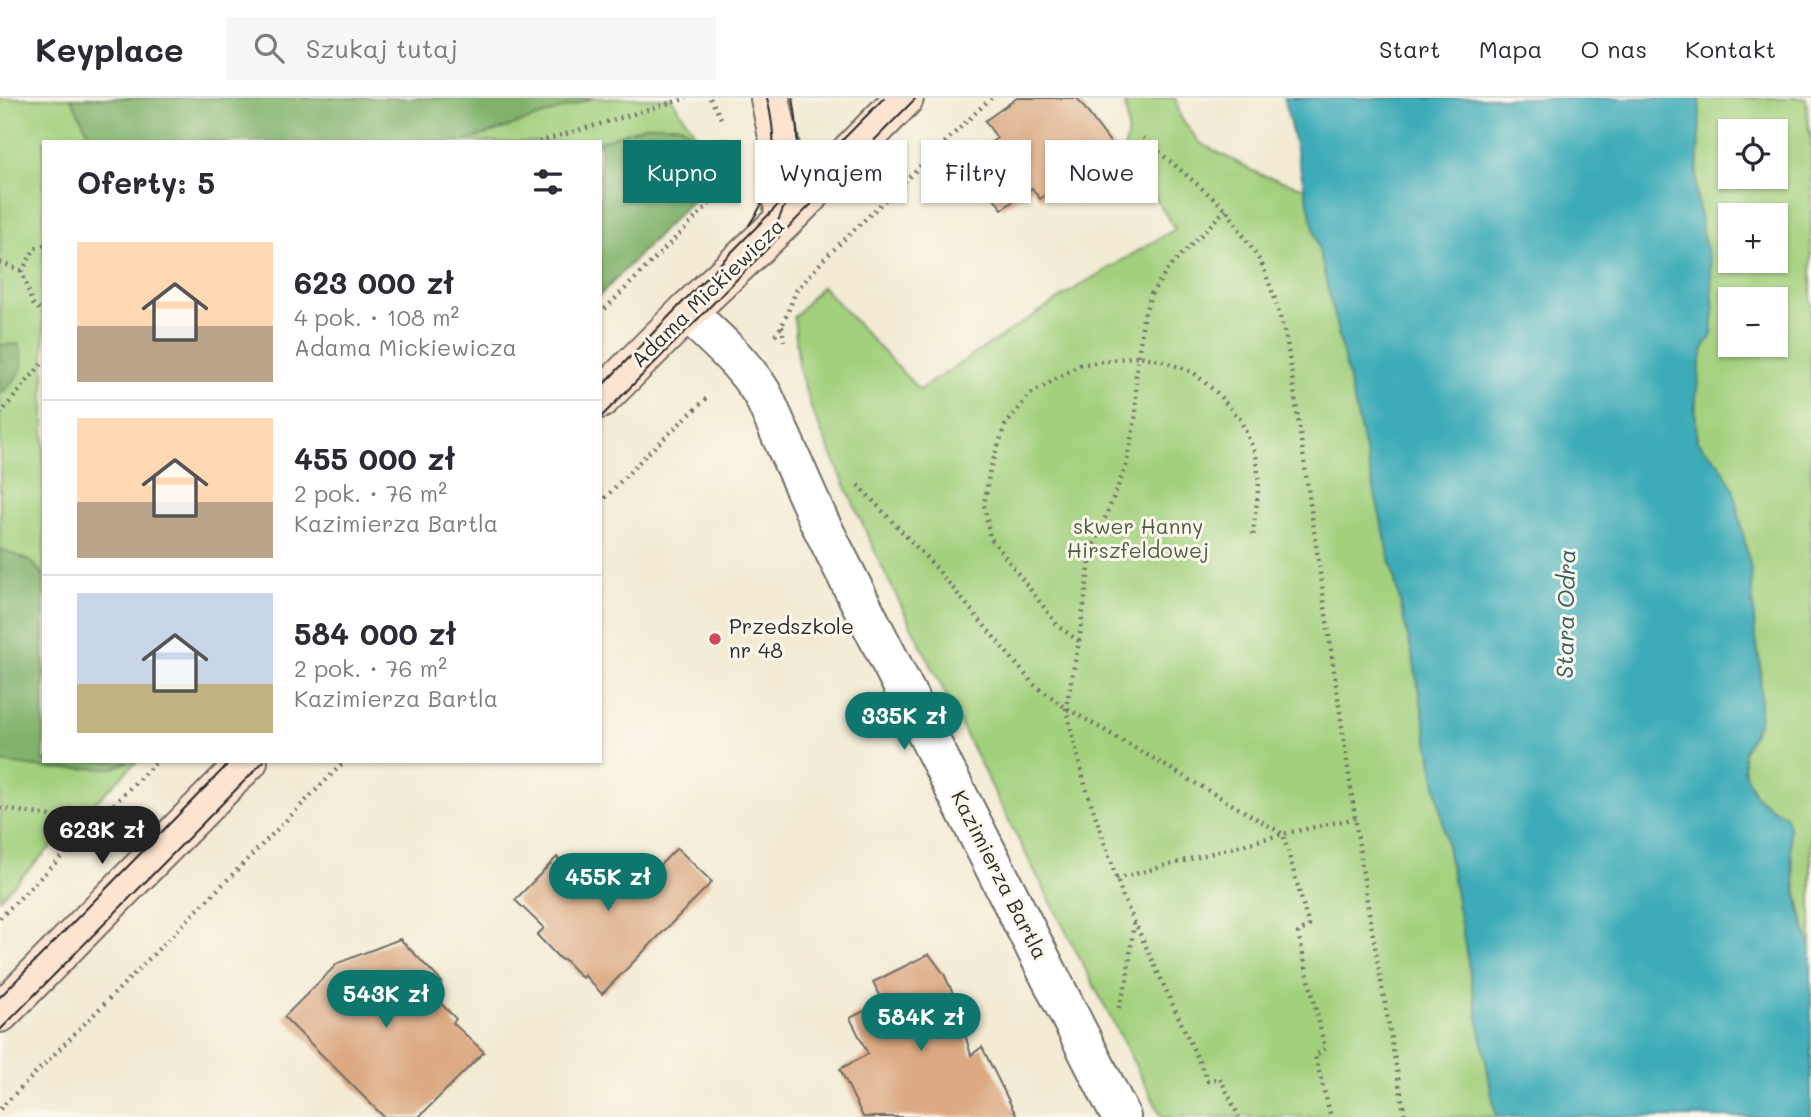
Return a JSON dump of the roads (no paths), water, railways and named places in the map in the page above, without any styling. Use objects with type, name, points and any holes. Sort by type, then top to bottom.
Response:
[{"type":"main road","points":[[770,98],[780,146],[784,220]]},
{"type":"main road","name":"Adama Mickiewicza","points":[[602,397],[784,220],[904,98]]},
{"type":"main road","points":[[0,1013],[245,763]]},
{"type":"street","name":"Kazimierza Bartla","points":[[687,312],[753,378],[819,521],[1121,1117]]},
{"type":"water","name":"Stara Odra","points":[[1284,98],[1699,98],[1696,191],[1710,262],[1714,311],[1712,335],[1706,343],[1700,363],[1695,408],[1697,441],[1720,464],[1733,488],[1751,570],[1761,694],[1759,722],[1743,753],[1745,774],[1756,796],[1785,815],[1789,826],[1799,908],[1811,949],[1811,1117],[1496,1117],[1414,663]]},
{"type":"tram line","points":[[749,225],[764,200],[772,172],[773,135],[767,98]]},
{"type":"tram line","points":[[770,237],[786,203],[795,169],[797,135],[793,98]]},
{"type":"tram line","points":[[602,386],[884,98]]},
{"type":"tram line","points":[[602,416],[916,98]]},
{"type":"tram line","points":[[0,997],[229,763]]},
{"type":"tram line","points":[[0,1030],[262,763]]},
{"type":"place","name":"Przedszkole nr 48","points":[[715,639]]},
{"type":"park label","name":"skwer Hanny Hirszfeldowej","points":[[1138,539]]}]
